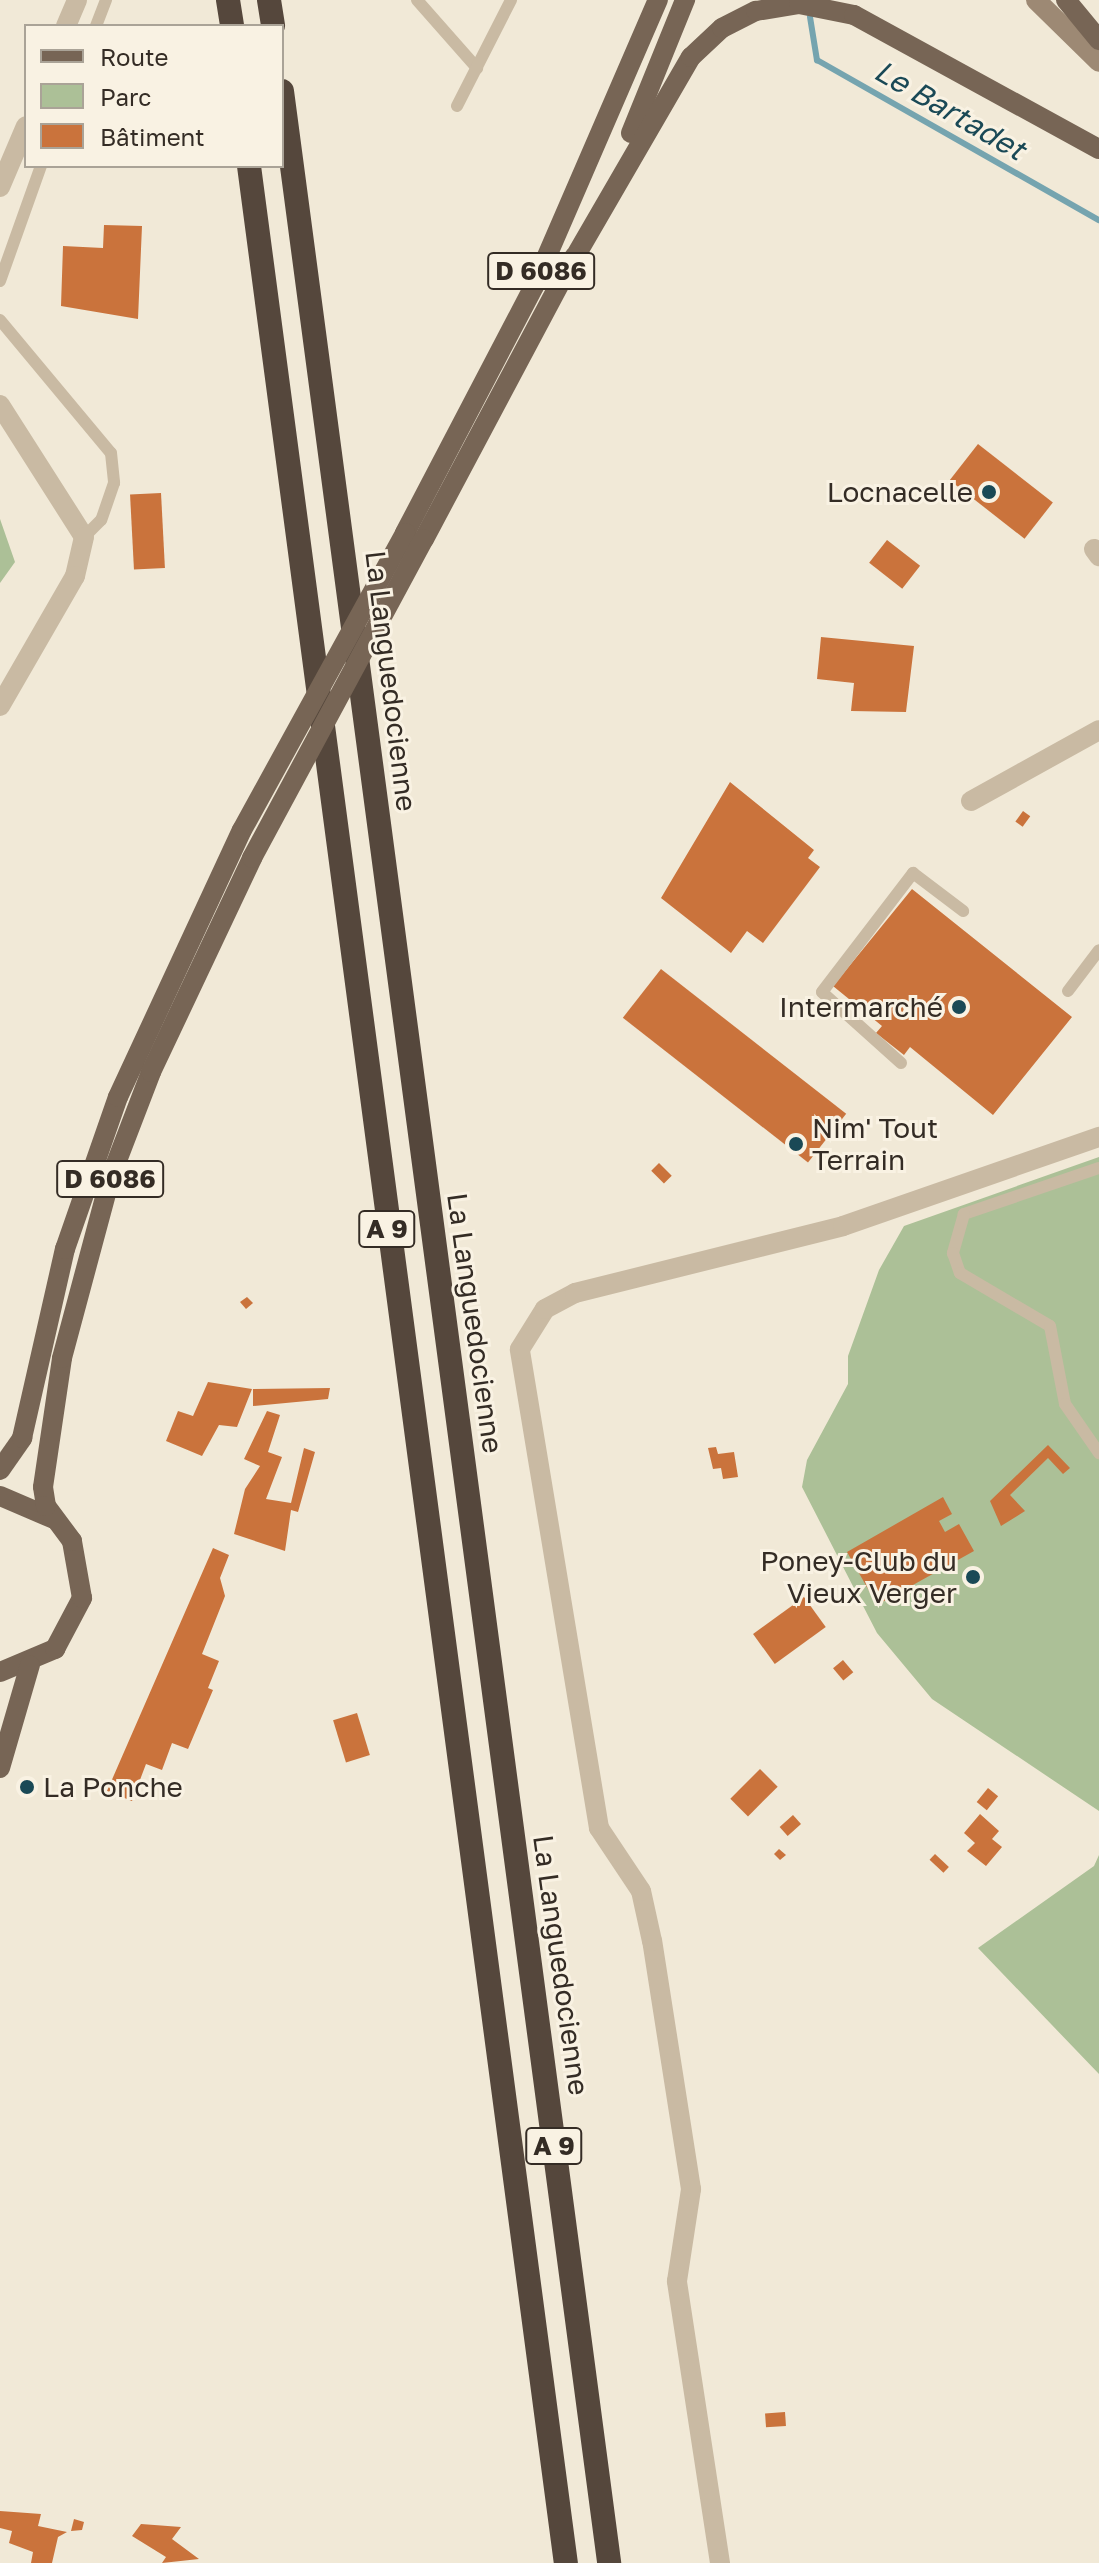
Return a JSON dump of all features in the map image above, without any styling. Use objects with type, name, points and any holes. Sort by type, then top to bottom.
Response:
[{"type":"highway","points":[[228,0],[232,24]]},
{"type":"highway","points":[[269,0],[273,24]]},
{"type":"highway","name":"La Languedocienne","points":[[284,106],[609,2563]]},
{"type":"highway","name":"A 9","points":[[249,168],[566,2563]]},
{"type":"main road","name":"D 6086","points":[[54,1519],[43,1496],[43,1455],[91,1240],[151,1072],[252,858],[414,536],[534,286],[658,0]]},
{"type":"main road","name":"D 6086","points":[[0,1470],[22,1438],[65,1249],[118,1097],[242,830],[568,269],[685,0]]},
{"type":"main road","points":[[1036,0],[1099,62]]},
{"type":"main road","points":[[1066,0],[1099,40]]},
{"type":"main road","points":[[568,269],[691,57],[722,28],[756,11],[799,4],[854,15],[1099,149]]},
{"type":"main road","points":[[0,1496],[54,1519],[82,1569],[82,1598],[64,1637],[30,1665],[0,1672]]},
{"type":"main road","points":[[0,1768],[30,1665]]},
{"type":"street","points":[[67,24],[77,0]]},
{"type":"street","points":[[0,187],[24,131]]},
{"type":"street","points":[[0,405],[84,537],[75,576],[0,706]]},
{"type":"street","points":[[971,801],[1099,730]]},
{"type":"street","points":[[720,2563],[677,2281],[691,2189],[652,1941],[641,1891],[599,1828],[520,1349],[545,1309],[575,1293],[843,1226],[1099,1137]]},
{"type":"lane","points":[[97,24],[106,0]]},
{"type":"lane","points":[[417,0],[477,68]]},
{"type":"lane","points":[[457,106],[511,0]]},
{"type":"lane","points":[[0,281],[40,168]]},
{"type":"lane","points":[[0,320],[111,453],[114,483],[101,520],[84,537]]},
{"type":"lane","points":[[901,1063],[822,992],[913,873],[963,911]]},
{"type":"lane","points":[[1068,991],[1099,950]]},
{"type":"lane","points":[[1099,1168],[964,1214],[953,1253],[960,1273],[1050,1326],[1065,1404],[1099,1453]]},
{"type":"green space","points":[[0,519],[15,562],[0,583]]},
{"type":"green space","name":"Poney-Club du Vieux Verger","points":[[1099,1157],[1099,1811],[932,1699],[877,1633],[802,1487],[807,1460],[848,1384],[848,1356],[879,1270],[904,1226]]},
{"type":"green space","points":[[1099,1855],[1099,2074],[978,1948],[1094,1866]]},
{"type":"building","points":[[104,225],[142,226],[138,319],[61,306],[63,246],[103,248]]},
{"type":"building","points":[[978,444],[1053,502],[1025,539],[950,480]]},
{"type":"building","points":[[161,493],[165,568],[134,570],[130,495]]},
{"type":"building","points":[[887,540],[920,566],[902,589],[869,563]]},
{"type":"building","points":[[821,637],[914,646],[906,712],[851,711],[854,683],[817,679]]},
{"type":"building","points":[[730,782],[814,850],[808,858],[820,867],[763,943],[747,931],[731,953],[661,898]]},
{"type":"building","points":[[1023,811],[1030,816],[1023,827],[1015,822]]},
{"type":"building","name":"Intermarché","points":[[912,889],[1072,1017],[993,1115],[910,1047],[904,1055],[876,1033],[882,1026],[833,986]]},
{"type":"building","points":[[661,969],[846,1114],[808,1163],[623,1018]]},
{"type":"building","points":[[659,1163],[672,1176],[664,1184],[651,1171]]},
{"type":"building","points":[[247,1297],[253,1303],[246,1309],[240,1302]]},
{"type":"building","points":[[208,1382],[252,1389],[237,1427],[219,1425],[202,1456],[166,1441],[178,1411],[193,1416]]},
{"type":"building","points":[[330,1388],[328,1399],[253,1406],[253,1389]]},
{"type":"building","points":[[267,1411],[280,1415],[268,1452],[282,1457],[266,1499],[291,1503],[304,1448],[315,1452],[298,1512],[291,1510],[285,1551],[234,1534],[245,1489],[260,1466],[244,1459]]},
{"type":"building","points":[[1048,1445],[1070,1468],[1063,1474],[1048,1458],[1010,1495],[1025,1511],[1001,1526],[990,1501]]},
{"type":"building","points":[[716,1447],[718,1454],[734,1452],[738,1477],[723,1479],[721,1468],[713,1469],[708,1448]]},
{"type":"building","points":[[943,1497],[952,1514],[939,1521],[945,1532],[959,1524],[974,1551],[877,1605],[847,1552]]},
{"type":"building","points":[[213,1548],[229,1555],[220,1578],[225,1596],[202,1654],[219,1661],[208,1688],[213,1690],[188,1749],[172,1743],[162,1770],[146,1764],[132,1801],[107,1791]]},
{"type":"building","points":[[804,1597],[826,1627],[775,1664],[753,1634]]},
{"type":"building","points":[[843,1660],[853,1672],[843,1681],[833,1668]]},
{"type":"building","points":[[357,1713],[370,1755],[346,1762],[333,1720]]},
{"type":"building","points":[[760,1769],[778,1787],[748,1816],[730,1799]]},
{"type":"building","points":[[988,1788],[998,1796],[987,1810],[977,1802]]},
{"type":"building","points":[[980,1814],[999,1831],[992,1839],[1002,1847],[986,1866],[967,1851],[975,1843],[964,1833]]},
{"type":"building","points":[[793,1815],[801,1824],[788,1836],[780,1827]]},
{"type":"building","points":[[779,1849],[786,1855],[780,1860],[774,1854]]},
{"type":"building","points":[[935,1854],[949,1867],[943,1873],[930,1860]]},
{"type":"building","points":[[785,2412],[786,2426],[766,2427],[765,2413]]},
{"type":"building","points":[[0,2511],[41,2514],[38,2526],[67,2532],[58,2537],[52,2563],[31,2563],[33,2552],[9,2543],[12,2531],[0,2528]]},
{"type":"building","points":[[74,2519],[84,2522],[82,2530],[71,2531]]},
{"type":"building","points":[[141,2524],[181,2527],[172,2539],[199,2559],[162,2563],[166,2557],[132,2536]]},
{"type":"waterway","name":"Le Bartadet","points":[[810,17],[817,60],[1099,220]]},
{"type":"place","name":"Locnacelle","points":[[989,492]]},
{"type":"place","name":"Intermarché","points":[[959,1007]]},
{"type":"place","name":"Nim' Tout Terrain","points":[[796,1144]]},
{"type":"place","name":"Poney-Club du Vieux Verger","points":[[973,1577]]},
{"type":"place","name":"La Ponche","points":[[27,1787]]}]
